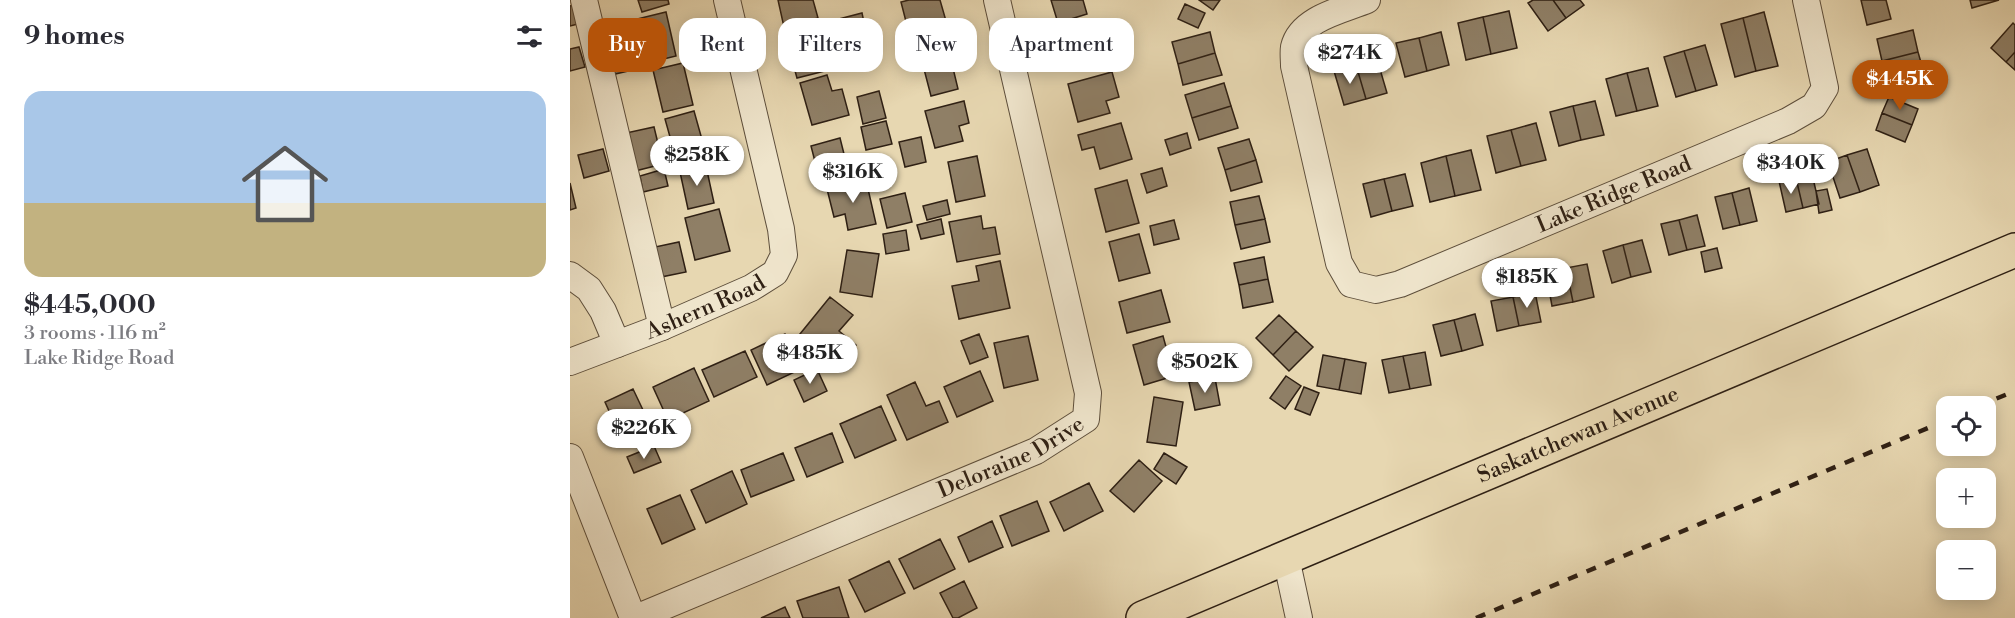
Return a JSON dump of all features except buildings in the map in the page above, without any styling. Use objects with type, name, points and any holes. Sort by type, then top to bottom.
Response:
[{"type":"main road","name":"Saskatchewan Avenue","points":[[1143,618],[2015,250]]},
{"type":"street","points":[[584,0],[662,327]]},
{"type":"street","name":"Ashern Road","points":[[570,362],[662,327],[751,288],[775,273],[784,255],[781,230],[727,0]]},
{"type":"street","name":"Deloraine Drive","points":[[635,618],[1036,451],[1086,419],[1088,393],[1082,361],[997,0]]},
{"type":"street","name":"Lake Ridge Road","points":[[1367,0],[1315,21],[1301,32],[1294,46],[1294,66],[1339,263],[1351,284],[1376,290],[1400,284],[1788,121],[1814,106],[1825,88],[1806,0]]},
{"type":"street","points":[[570,275],[589,289],[603,311],[617,344]]},
{"type":"street","points":[[570,457],[635,618]]},
{"type":"street","points":[[1286,558],[1299,618]]},
{"type":"railway","points":[[1996,399],[2015,391]]},
{"type":"railway","points":[[1476,618],[1936,425]]}]
